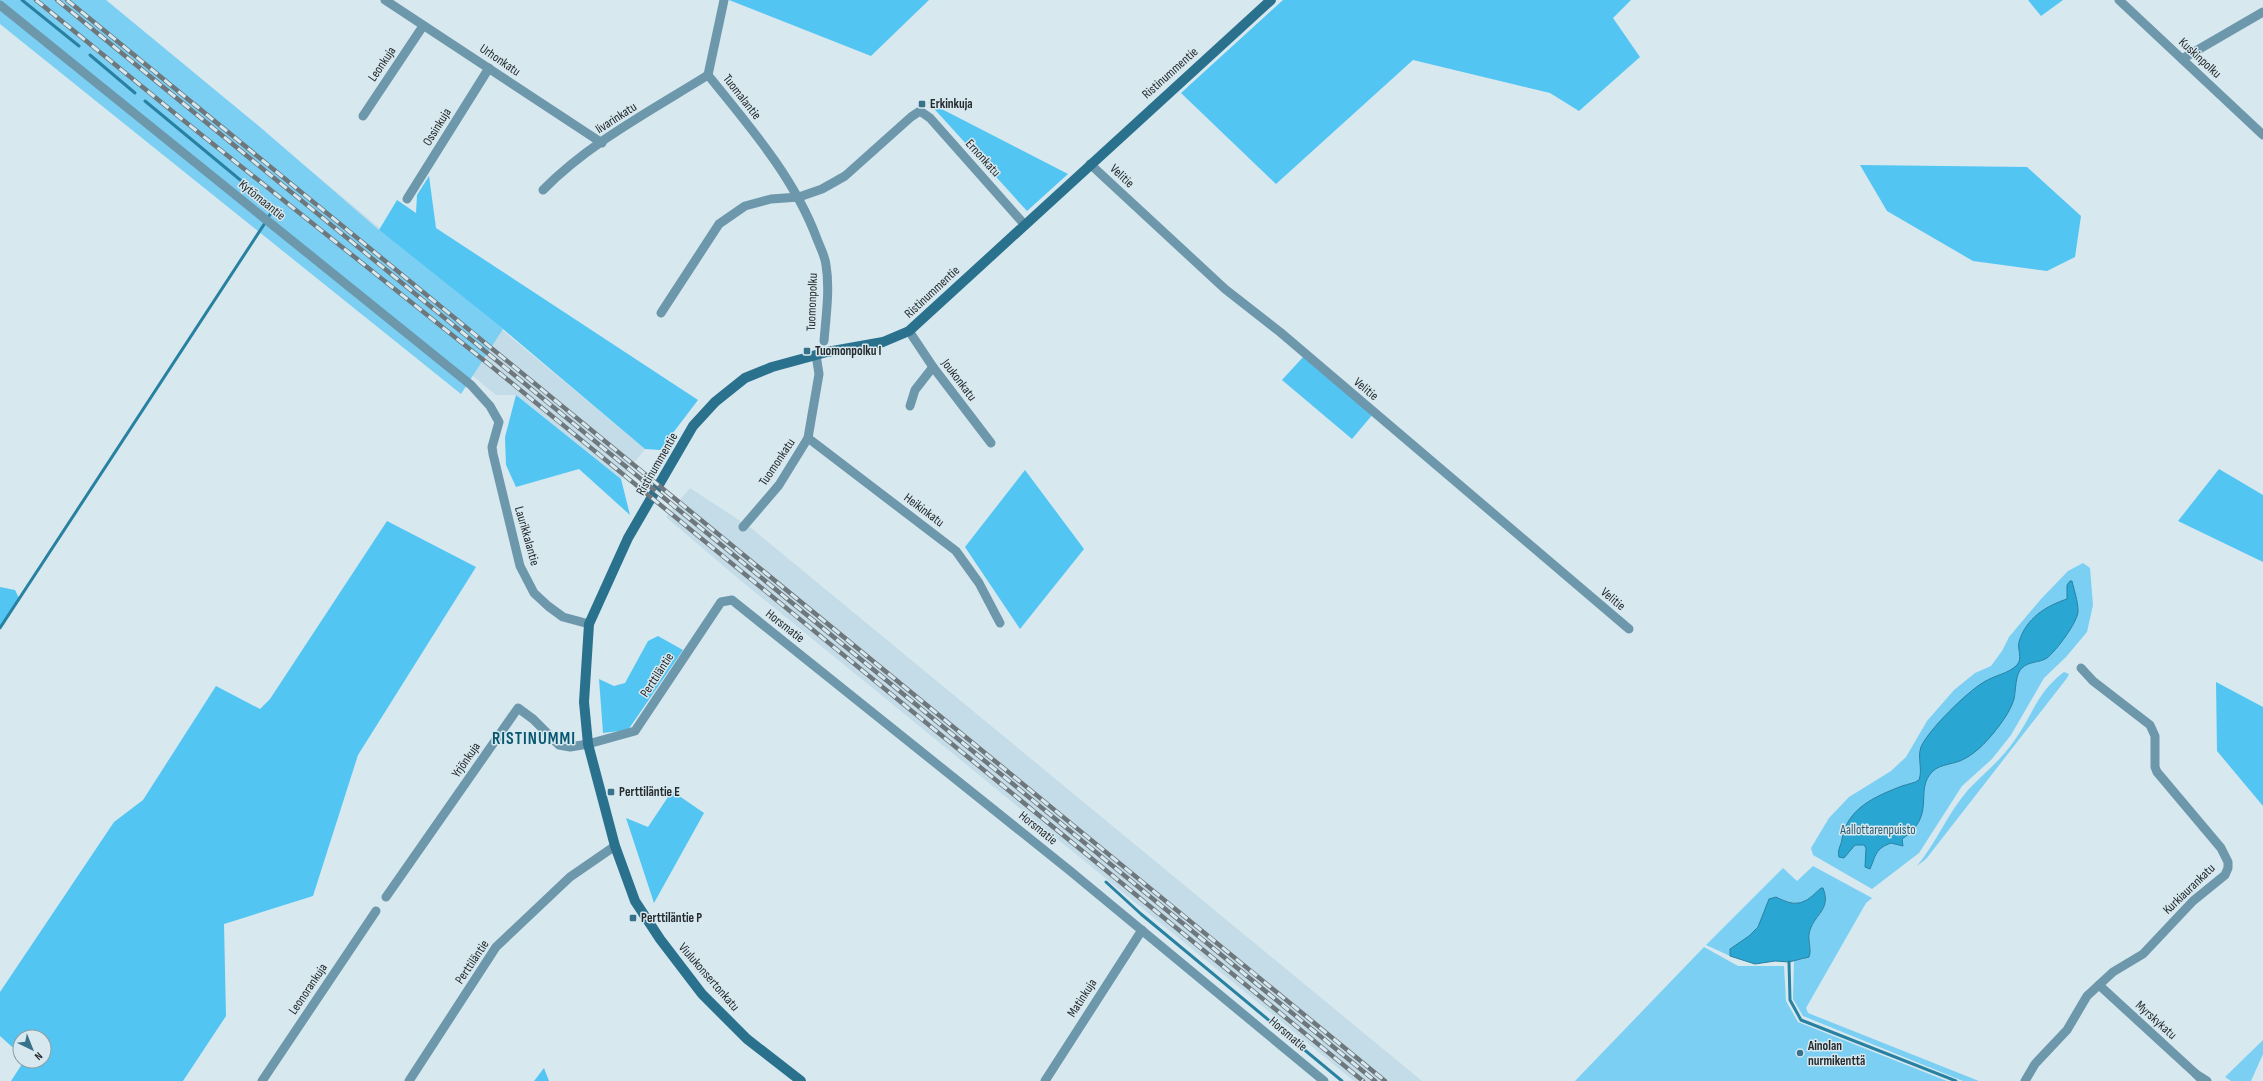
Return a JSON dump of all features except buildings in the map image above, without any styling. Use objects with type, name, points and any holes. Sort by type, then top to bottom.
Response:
[{"type":"street","name":"Urhonkatu","points":[[385,0],[602,143]]},
{"type":"street","name":"Tuomalantie","points":[[724,0],[708,75],[759,140],[799,197]]},
{"type":"street","name":"Ristinummentie","points":[[615,846],[588,744],[584,702],[589,624],[628,538],[693,426],[715,402],[745,378],[772,367],[816,355],[883,342],[909,331],[1024,224],[1271,0]]},
{"type":"street","name":"Kuskinpolku","points":[[2119,0],[2263,135]]},
{"type":"street","name":"Kytömaantie","points":[[0,6],[471,386],[490,406],[499,422]]},
{"type":"street","points":[[2182,59],[2263,12]]},
{"type":"street","name":"Leonkuja","points":[[363,116],[423,26]]},
{"type":"street","name":"Ossinkuja","points":[[407,199],[489,68]]},
{"type":"street","name":"Iivarinkatu","points":[[543,190],[559,174],[602,143],[708,75]]},
{"type":"street","name":"Ernonkatu","points":[[799,197],[822,189],[845,176],[911,117],[920,111],[930,118],[1024,224]]},
{"type":"street","name":"Velitie","points":[[1090,164],[1225,289],[1280,332],[1629,629]]},
{"type":"street","points":[[661,313],[718,224],[745,206],[771,199],[799,197]]},
{"type":"street","name":"Tuomonpolku","points":[[799,197],[826,264],[827,305],[824,341]]},
{"type":"street","name":"Joukonkatu","points":[[909,331],[933,367],[991,443]]},
{"type":"street","name":"Tuomonkatu","points":[[743,527],[779,485],[808,438],[819,374],[816,355]]},
{"type":"street","points":[[910,406],[915,390],[933,367]]},
{"type":"street","name":"Laurikkalantie","points":[[499,422],[492,447],[493,454],[520,566],[534,593],[548,606],[563,617],[589,624]]},
{"type":"street","name":"Heikinkatu","points":[[808,438],[956,551],[979,583],[1000,623]]},
{"type":"street","name":"Perttiläntie","points":[[588,744],[635,731],[720,602],[732,600]]},
{"type":"street","name":"Horsmatie","points":[[732,600],[1142,930],[1324,1081]]},
{"type":"street","name":"Kurkiaurankatu","points":[[2025,1081],[2036,1064],[2067,1030],[2084,1000],[2113,972],[2143,954],[2193,901],[2225,875],[2228,862],[2221,848],[2157,772],[2155,767],[2155,736],[2150,725],[2093,681],[2081,668]]},
{"type":"street","name":"Yrjönkuja","points":[[386,897],[518,708],[533,719],[559,746],[570,747],[588,744]]},
{"type":"street","name":"Perttiläntie","points":[[409,1081],[496,946],[570,877],[615,846]]},
{"type":"street","name":"Viulukonsertonkatu","points":[[615,846],[636,901],[660,939],[702,994],[747,1039],[801,1081]]},
{"type":"street","name":"Leonorankuja","points":[[262,1081],[376,911]]},
{"type":"street","name":"Matinkuja","points":[[1045,1081],[1142,930]]},
{"type":"street","name":"Myrskykatu","points":[[2099,985],[2203,1081]]},
{"type":"street","name":"Myrskykatu","points":[[2196,1074],[2207,1081]]},
{"type":"shaded area","points":[[12,0],[106,0],[645,449],[621,479],[516,395],[496,395]]},
{"type":"shaded area","points":[[729,0],[929,0],[871,56]]},
{"type":"shaded area","points":[[1283,0],[1631,0],[1613,18],[1640,57],[1579,111],[1550,93],[1413,60],[1276,184],[1181,93]]},
{"type":"shaded area","points":[[2028,0],[2063,0],[2041,16]]},
{"type":"shaded area","points":[[928,102],[1068,174],[1027,211]]},
{"type":"shaded area","points":[[1860,165],[2027,167],[2081,216],[2075,257],[2047,271],[1973,261],[1887,211]]},
{"type":"shaded area","points":[[429,176],[436,228],[698,400],[660,450],[645,449],[503,329],[379,230],[397,200],[416,213],[417,195]]},
{"type":"shaded area","points":[[1304,356],[1373,414],[1352,439],[1282,380]]},
{"type":"shaded area","points":[[516,395],[621,479],[630,515],[579,469],[516,487],[506,465],[505,437]]},
{"type":"shaded area","points":[[2219,469],[2263,495],[2263,562],[2178,521]]},
{"type":"shaded area","points":[[1025,470],[1084,549],[1020,629],[965,547]]},
{"type":"shaded area","points":[[690,488],[751,528],[1422,1081],[1354,1081],[734,575],[666,517]]},
{"type":"shaded area","points":[[387,521],[476,567],[358,755],[313,896],[224,924],[226,1016],[183,1081],[11,1081],[19,1069],[52,1069],[52,1029],[12,1029],[12,1047],[0,1036],[0,992],[114,822],[143,800],[216,686],[260,709],[270,699]]},
{"type":"shaded area","points":[[2070,581],[2072,581],[2077,599],[2078,611],[2071,629],[2061,643],[2047,658],[2028,664],[2022,668],[2018,674],[2014,699],[2010,710],[1992,735],[1974,753],[1957,762],[1936,769],[1927,778],[1924,803],[1919,821],[1913,830],[1902,839],[1903,846],[1891,843],[1886,845],[1879,850],[1875,856],[1870,869],[1865,867],[1866,848],[1864,845],[1855,845],[1844,858],[1839,857],[1839,850],[1845,828],[1856,811],[1882,794],[1919,780],[1920,751],[1925,740],[1940,721],[1968,694],[1988,680],[2010,670],[2017,665],[2020,659],[2019,642],[2026,626],[2044,609],[2067,599],[2067,585]]},
{"type":"shaded area","points":[[0,587],[15,590],[19,598],[0,627]]},
{"type":"shaded area","points":[[658,636],[683,650],[628,730],[603,733],[599,679],[614,686],[625,683],[648,641]]},
{"type":"shaded area","points":[[2216,682],[2263,707],[2263,806],[2217,751]]},
{"type":"shaded area","points":[[672,791],[704,813],[654,903],[626,818],[648,827]]},
{"type":"shaded area","points":[[1821,888],[1823,888],[1825,902],[1824,907],[1811,927],[1809,934],[1809,957],[1789,962],[1775,961],[1755,964],[1730,956],[1730,949],[1749,936],[1758,927],[1769,899],[1776,897],[1790,902],[1800,903],[1810,898]]},
{"type":"shaded area","points":[[544,1068],[549,1081],[534,1081]]},
{"type":"green space","points":[[0,0],[106,0],[260,127],[379,230],[503,329],[461,394],[0,24]]},
{"type":"green space","name":"Aallottarenpuisto","points":[[2083,563],[2090,568],[2093,605],[2087,632],[2066,657],[2044,678],[2011,735],[1992,759],[1962,786],[1919,853],[1872,889],[1813,855],[1811,848],[1829,818],[1849,797],[1891,771],[1906,757],[1927,721],[1954,690],[1975,673],[1991,666],[2002,651],[2009,637],[2041,599],[2068,571]]},
{"type":"green space","points":[[2064,672],[2069,674],[2067,678],[1926,859],[1917,866],[1961,799],[2009,748],[2041,696],[2047,688]]},
{"type":"green space","points":[[1813,866],[1872,898],[1866,903],[1806,1008],[1808,1013],[1979,1081],[1963,1081],[1803,1016],[1793,999],[1794,961],[1804,959],[1811,950],[1809,934],[1811,927],[1824,907],[1825,896],[1823,888],[1800,904],[1776,897],[1758,927],[1749,936],[1730,949],[1730,956],[1706,945],[1783,868],[1797,881]]},
{"type":"green space","points":[[1704,947],[1738,966],[1784,966],[1786,1001],[1798,1022],[1947,1081],[1575,1081]]},
{"type":"green space","points":[[2263,1040],[2263,1054],[2251,1081],[2231,1081],[2225,1077]]},
{"type":"waterway","points":[[22,0],[79,46]]},
{"type":"waterway","points":[[90,55],[135,93]]},
{"type":"waterway","points":[[145,101],[274,208],[269,216]]},
{"type":"waterway","points":[[0,628],[265,223]]},
{"type":"waterway","points":[[1106,882],[1141,914],[1342,1081]]},
{"type":"waterway","points":[[1789,962],[1790,1000],[1801,1020],[1956,1081]]},
{"type":"railway","points":[[36,0],[183,120],[491,366],[1363,1081]]},
{"type":"railway","points":[[57,0],[1375,1081]]},
{"type":"railway","points":[[67,0],[1385,1081]]},
{"type":"place","name":"Erkinkuja","points":[[922,104]]},
{"type":"place","name":"Tuomonpolku I","points":[[807,351]]},
{"type":"place","name":"Perttiläntie E","points":[[611,792]]},
{"type":"place","name":"Perttiläntie P","points":[[633,918]]},
{"type":"place","name":"Ainolan nurmikenttä","points":[[1800,1053]]},
{"type":"district","name":"RISTINUMMI","points":[[534,739]]}]
